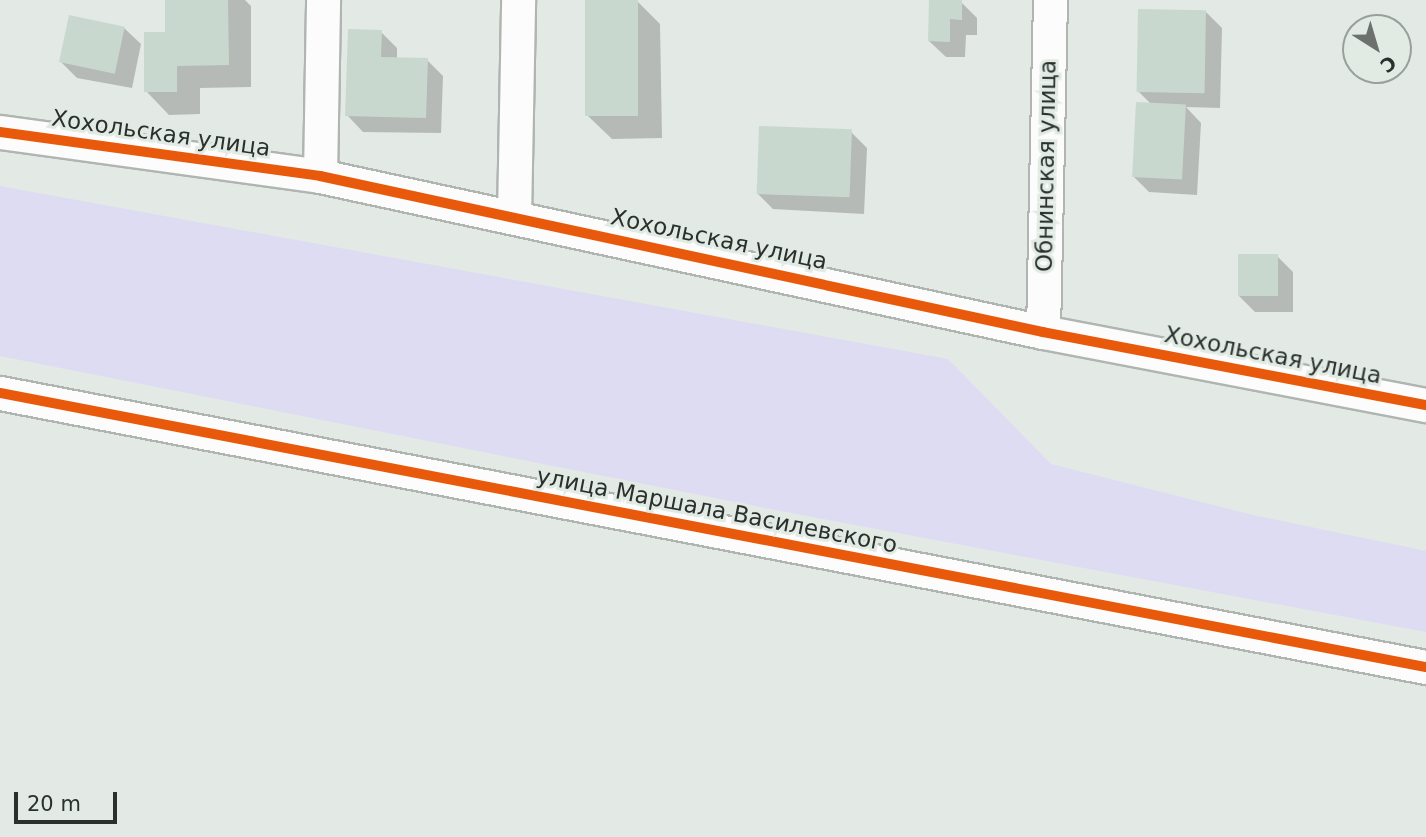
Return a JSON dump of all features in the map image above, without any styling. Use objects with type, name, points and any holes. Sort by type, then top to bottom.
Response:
[{"type":"street","points":[[320,176],[323,0]]},
{"type":"street","points":[[514,216],[518,0]]},
{"type":"street","name":"Обнинская улица","points":[[1043,332],[1050,0]]},
{"type":"street","name":"Хохольская улица","points":[[0,132],[320,176],[1043,332],[1426,405]]},
{"type":"street","name":"улица Маршала Василевского","points":[[0,393],[1426,667]]},
{"type":"shaded area","points":[[0,186],[948,359],[1051,464],[1253,515],[1426,551],[1426,632],[775,510],[0,356]]},
{"type":"building","points":[[165,0],[228,0],[229,65],[177,66],[177,92],[144,92],[144,32],[165,32]]},
{"type":"building","points":[[585,0],[638,0],[638,116],[585,116]]},
{"type":"building","points":[[929,0],[962,0],[962,20],[950,19],[950,42],[928,41]]},
{"type":"building","points":[[1138,9],[1206,10],[1205,93],[1137,92]]},
{"type":"building","points":[[69,15],[125,27],[115,74],[59,62]]},
{"type":"building","points":[[348,29],[382,30],[381,57],[428,58],[426,118],[345,116]]},
{"type":"building","points":[[1136,102],[1186,105],[1182,180],[1132,177]]},
{"type":"building","points":[[759,126],[852,129],[850,197],[757,194]]},
{"type":"building","points":[[1238,254],[1278,254],[1278,296],[1238,296]]},
{"type":"cycle path","points":[[0,132],[320,176],[1043,332],[1426,405]]},
{"type":"cycle path","points":[[0,393],[1426,667]]}]
